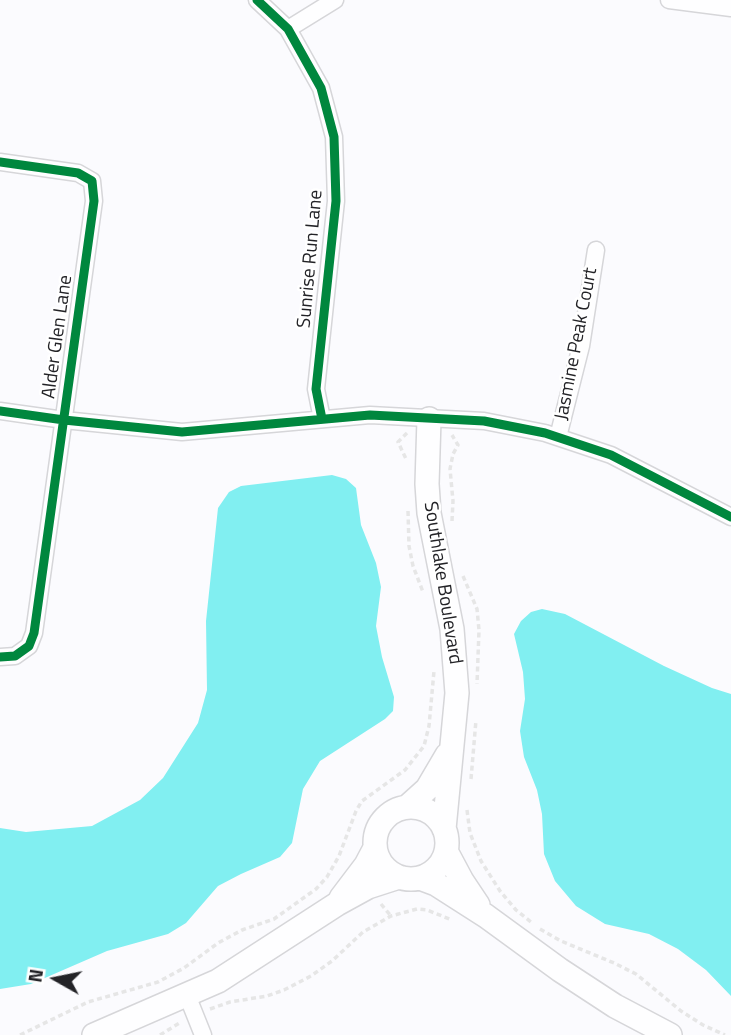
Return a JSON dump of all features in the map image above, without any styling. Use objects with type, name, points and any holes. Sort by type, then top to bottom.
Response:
[{"type":"street","name":"Sunrise Run Lane","points":[[257,0],[288,29],[321,88],[334,137],[336,201],[316,389],[322,419]]},
{"type":"street","points":[[288,29],[335,0]]},
{"type":"street","points":[[669,0],[731,8]]},
{"type":"street","name":"Alder Glen Lane","points":[[0,162],[78,173],[92,181],[94,201],[34,634],[29,646],[7,656]]},
{"type":"street","name":"Jasmine Peak Court","points":[[558,437],[581,346],[596,250]]},
{"type":"street","points":[[0,411],[182,432],[370,415],[484,421],[558,437],[611,455],[731,517]]},
{"type":"street","name":"Southlake Boulevard","points":[[94,1035],[191,1005],[218,981],[337,904],[368,887],[409,878],[437,868],[445,840],[457,693],[452,629],[429,513],[427,484],[431,419]]},
{"type":"street","name":"Southlake Boulevard","points":[[337,904],[366,865],[375,848],[380,826],[396,810],[407,807],[427,789],[440,771],[452,746]]},
{"type":"street","points":[[407,807],[419,808],[438,819],[462,881],[486,916]]},
{"type":"street","points":[[375,848],[383,866],[409,878],[436,884],[615,1006],[670,1035]]},
{"type":"street","points":[[191,1005],[203,1035]]},
{"type":"path","points":[[408,463],[398,442],[431,419],[458,445],[450,469],[453,501],[451,528]]},
{"type":"path","points":[[408,501],[409,546],[413,566],[426,600]]},
{"type":"path","points":[[459,568],[477,609],[477,693]]},
{"type":"path","points":[[20,1035],[88,1002],[158,982],[242,930],[274,919],[316,889],[327,877],[339,856],[355,811],[362,801],[405,770],[424,746],[429,726],[435,661]]},
{"type":"path","points":[[470,783],[476,715]]},
{"type":"path","points":[[468,802],[474,848],[491,878],[516,910],[561,941],[636,974],[681,1011],[704,1026],[725,1035]]},
{"type":"path","points":[[160,1035],[191,1005],[230,1002],[267,996],[284,990],[332,961],[375,923],[405,911],[427,910],[458,923]]},
{"type":"water","points":[[332,475],[346,479],[356,488],[361,525],[376,563],[381,587],[376,626],[394,697],[393,711],[320,761],[303,789],[292,843],[280,857],[218,886],[186,923],[168,934],[107,951],[31,984],[0,989],[0,828],[26,832],[92,826],[140,800],[163,778],[198,723],[207,690],[206,621],[218,508],[229,492],[241,486]]},
{"type":"water","points":[[542,609],[565,614],[664,666],[731,694],[731,996],[706,970],[678,949],[649,934],[605,924],[576,906],[555,881],[544,854],[542,814],[537,790],[524,757],[520,731],[525,699],[523,672],[514,634],[521,621],[531,612]]},
{"type":"cycle path","points":[[257,0],[288,29],[321,88],[334,137],[336,201],[316,389],[322,419]]},
{"type":"cycle path","points":[[0,162],[78,173],[92,181],[94,201],[34,633],[29,646],[15,656],[0,657]]},
{"type":"cycle path","points":[[0,411],[182,432],[370,415],[484,421],[545,433],[611,455],[731,517]]}]
